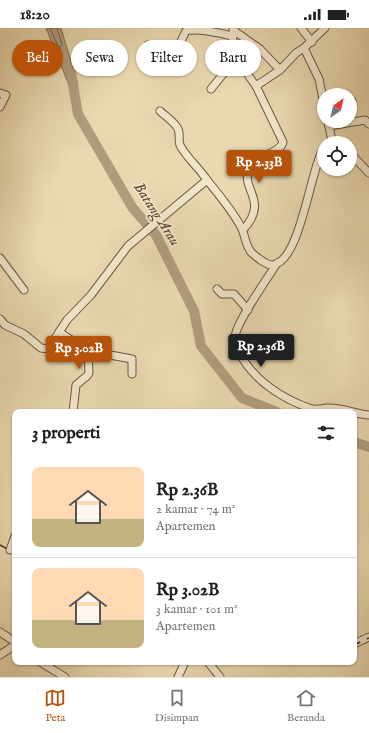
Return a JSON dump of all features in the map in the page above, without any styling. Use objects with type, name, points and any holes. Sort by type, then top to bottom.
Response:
[{"type":"street","points":[[181,40],[186,31],[193,28],[216,32],[233,31],[260,49],[280,70]]},
{"type":"street","points":[[301,28],[312,42]]},
{"type":"street","points":[[256,86],[280,70],[296,53],[312,42],[325,28]]},
{"type":"street","points":[[304,48],[319,79],[321,88]]},
{"type":"street","points":[[211,89],[221,76]]},
{"type":"street","points":[[243,230],[251,221],[256,208],[248,183],[250,168],[255,161],[280,147],[283,142],[256,86],[249,76]]},
{"type":"street","points":[[0,93],[6,95],[0,107]]},
{"type":"street","points":[[160,111],[178,129],[178,140],[181,148],[222,198],[243,230],[251,251],[270,265],[277,263]]},
{"type":"street","points":[[357,122],[368,121]]},
{"type":"street","points":[[357,160],[369,173]]},
{"type":"street","points":[[317,164],[307,202],[293,241],[284,256],[277,263],[243,318],[235,339],[242,357],[258,378],[288,398],[314,409],[343,409]]},
{"type":"street","points":[[1,323],[45,349],[49,346],[67,320],[91,295],[128,246],[174,206],[207,180]]},
{"type":"street","points":[[0,258],[24,290]]},
{"type":"street","points":[[217,289],[222,294],[231,293],[236,296],[248,310]]},
{"type":"street","points":[[59,332],[88,351],[132,359],[132,374]]},
{"type":"street","points":[[73,409],[76,384],[87,376],[89,372],[88,351]]},
{"type":"street","points":[[357,412],[369,415]]},
{"type":"street","points":[[10,550],[12,544]]},
{"type":"street","points":[[0,632],[12,642]]},
{"type":"street","points":[[357,643],[369,637]]},
{"type":"street","points":[[0,655],[12,646]]},
{"type":"street","points":[[45,665],[65,677]]},
{"type":"street","points":[[178,677],[184,665]]},
{"type":"street","points":[[210,665],[220,677]]},
{"type":"water","points":[[46,28],[61,28],[71,62],[71,76],[75,76],[78,85],[70,88],[63,70],[63,40],[51,40]]},
{"type":"waterway","name":"Batang Arau","points":[[72,76],[78,114],[132,207],[156,235],[194,311],[201,346],[242,398],[270,409]]},
{"type":"waterway","name":"Batang Arau","points":[[357,443],[369,447]]},
{"type":"railway","points":[[0,545],[12,551]]},
{"type":"railway","points":[[357,644],[369,638]]}]
